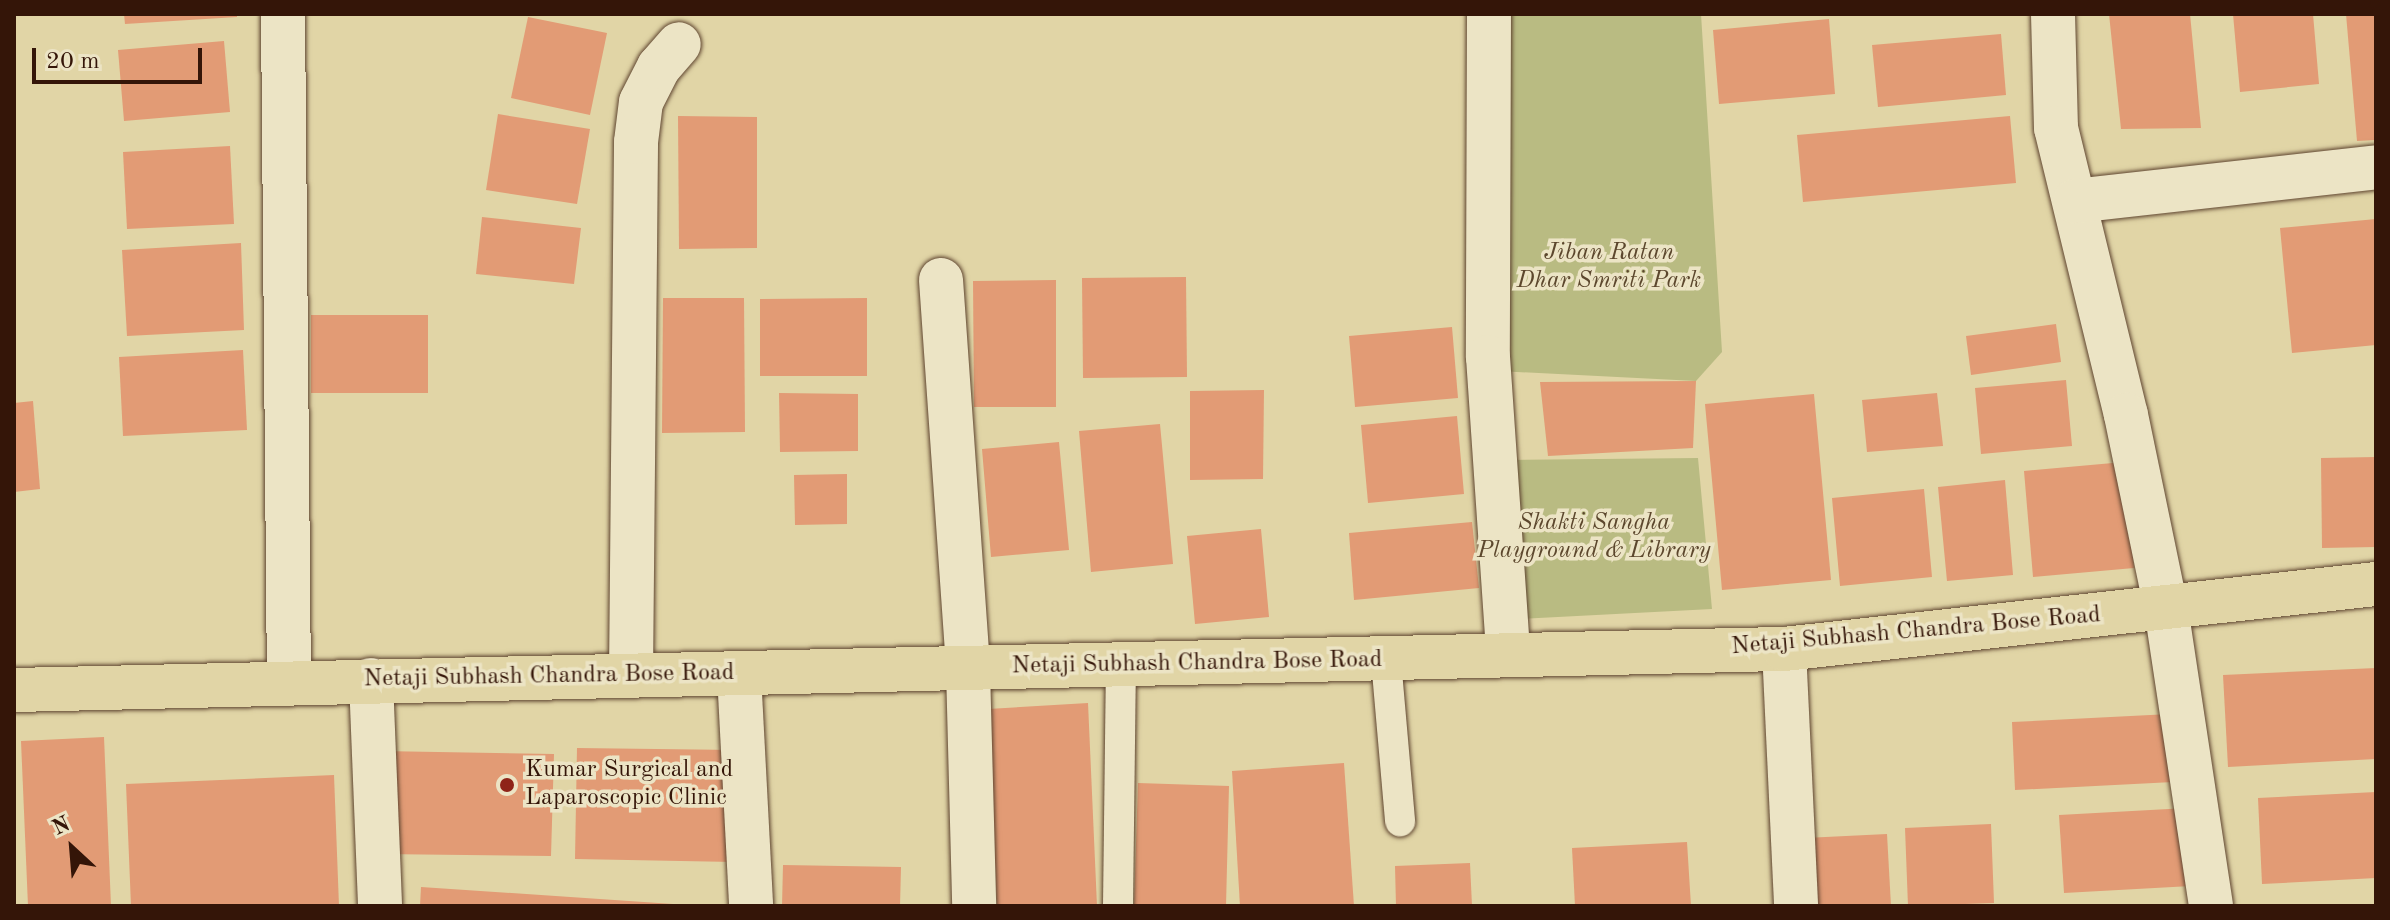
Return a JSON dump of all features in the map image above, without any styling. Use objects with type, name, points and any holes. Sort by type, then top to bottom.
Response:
[{"type":"main road","name":"Netaji Subhash Chandra Bose Road","points":[[14,690],[371,680],[1121,667],[1508,654],[1784,649],[2376,584]]},
{"type":"street","points":[[283,14],[289,683]]},
{"type":"street","points":[[1489,14],[1488,357],[1508,654]]},
{"type":"street","points":[[2053,14],[2056,128],[2166,608],[2211,906]]},
{"type":"street","points":[[631,676],[636,142],[641,102],[659,67],[679,44]]},
{"type":"street","points":[[2075,201],[2376,167]]},
{"type":"street","points":[[941,280],[968,669],[974,906]]},
{"type":"street","points":[[1784,649],[1796,906]]},
{"type":"street","points":[[739,674],[751,906]]},
{"type":"street","points":[[371,680],[380,906]]},
{"type":"lane","points":[[1386,660],[1400,821]]},
{"type":"lane","points":[[1118,906],[1121,667]]},
{"type":"green space","name":"Jiban Ratan Dhar Smriti Park","points":[[1505,14],[1701,14],[1722,352],[1696,381],[1498,371]]},
{"type":"green space","name":"Shakti Sangha Playground & Library","points":[[1698,458],[1712,609],[1518,619],[1511,460]]},
{"type":"building","points":[[124,14],[237,14],[237,17],[125,24]]},
{"type":"building","points":[[2109,14],[2190,14],[2201,128],[2121,129]]},
{"type":"building","points":[[2233,14],[2313,14],[2319,84],[2240,92]]},
{"type":"building","points":[[2346,14],[2376,14],[2376,140],[2357,141]]},
{"type":"building","points":[[528,17],[607,33],[590,115],[511,98]]},
{"type":"building","points":[[1829,19],[1835,94],[1719,104],[1713,30]]},
{"type":"building","points":[[2001,34],[2006,95],[1878,107],[1872,45]]},
{"type":"building","points":[[224,41],[230,112],[124,121],[118,50]]},
{"type":"building","points":[[498,114],[590,129],[577,204],[486,190]]},
{"type":"building","points":[[678,116],[757,117],[757,248],[679,249]]},
{"type":"building","points":[[2010,116],[2016,183],[1803,202],[1797,135]]},
{"type":"building","points":[[230,146],[234,224],[127,229],[123,152]]},
{"type":"building","points":[[482,217],[581,228],[574,284],[476,274]]},
{"type":"building","points":[[2376,219],[2376,345],[2292,353],[2280,228]]},
{"type":"building","points":[[241,243],[244,330],[127,336],[122,250]]},
{"type":"building","points":[[1186,277],[1187,377],[1083,378],[1082,278]]},
{"type":"building","points":[[1056,280],[1056,407],[974,407],[973,281]]},
{"type":"building","points":[[663,298],[744,298],[745,432],[662,433]]},
{"type":"building","points":[[867,298],[867,376],[760,376],[760,299]]},
{"type":"building","points":[[311,315],[428,315],[428,393],[311,393]]},
{"type":"building","points":[[2056,324],[2061,362],[1971,375],[1966,336]]},
{"type":"building","points":[[1452,327],[1458,398],[1355,407],[1349,336]]},
{"type":"building","points":[[243,350],[247,430],[123,436],[119,357]]},
{"type":"building","points":[[2066,380],[2072,446],[1981,454],[1975,388]]},
{"type":"building","points":[[1696,381],[1693,448],[1548,456],[1540,382]]},
{"type":"building","points":[[1264,390],[1263,479],[1190,480],[1190,391]]},
{"type":"building","points":[[779,393],[858,394],[858,451],[780,452]]},
{"type":"building","points":[[1937,393],[1943,446],[1867,452],[1862,400]]},
{"type":"building","points":[[1814,394],[1831,580],[1722,590],[1705,404]]},
{"type":"building","points":[[33,401],[40,489],[14,492],[14,403]]},
{"type":"building","points":[[1457,416],[1464,494],[1368,503],[1361,425]]},
{"type":"building","points":[[1160,424],[1173,564],[1091,572],[1079,431]]},
{"type":"building","points":[[1059,442],[1069,550],[991,557],[982,449]]},
{"type":"building","points":[[2376,457],[2376,547],[2322,548],[2321,458]]},
{"type":"building","points":[[2124,462],[2134,568],[2033,577],[2024,471]]},
{"type":"building","points":[[847,474],[847,524],[795,525],[794,475]]},
{"type":"building","points":[[2005,480],[2013,575],[1947,581],[1938,487]]},
{"type":"building","points":[[1924,489],[1932,577],[1840,586],[1832,498]]},
{"type":"building","points":[[1472,522],[1479,588],[1354,600],[1349,533]]},
{"type":"building","points":[[1261,529],[1269,617],[1195,624],[1187,536]]},
{"type":"building","points":[[2376,668],[2376,759],[2228,767],[2223,675]]},
{"type":"building","points":[[1088,703],[1097,906],[997,906],[988,709]]},
{"type":"building","points":[[2170,714],[2173,782],[2015,790],[2012,722]]},
{"type":"building","points":[[104,737],[111,906],[28,906],[21,741]]},
{"type":"building","points":[[577,748],[736,750],[734,862],[575,859]]},
{"type":"building","points":[[380,751],[554,754],[551,856],[378,854]]},
{"type":"building","points":[[1344,763],[1354,906],[1240,906],[1232,771]]},
{"type":"building","points":[[334,775],[339,906],[131,906],[126,784]]},
{"type":"building","points":[[1138,783],[1229,786],[1226,906],[1134,906]]},
{"type":"building","points":[[2376,792],[2376,878],[2262,884],[2258,798]]},
{"type":"building","points":[[2187,808],[2191,886],[2064,893],[2059,815]]},
{"type":"building","points":[[1991,824],[1994,903],[1908,906],[1905,828]]},
{"type":"building","points":[[1887,834],[1891,906],[1808,906],[1805,838]]},
{"type":"building","points":[[1687,842],[1691,906],[1575,906],[1572,848]]},
{"type":"building","points":[[1470,863],[1472,906],[1396,906],[1395,866]]},
{"type":"building","points":[[783,865],[901,867],[900,906],[782,906]]},
{"type":"building","points":[[421,887],[673,904],[673,906],[420,906]]},
{"type":"place","name":"Kumar Surgical and Laparoscopic Clinic","points":[[507,785]]}]
